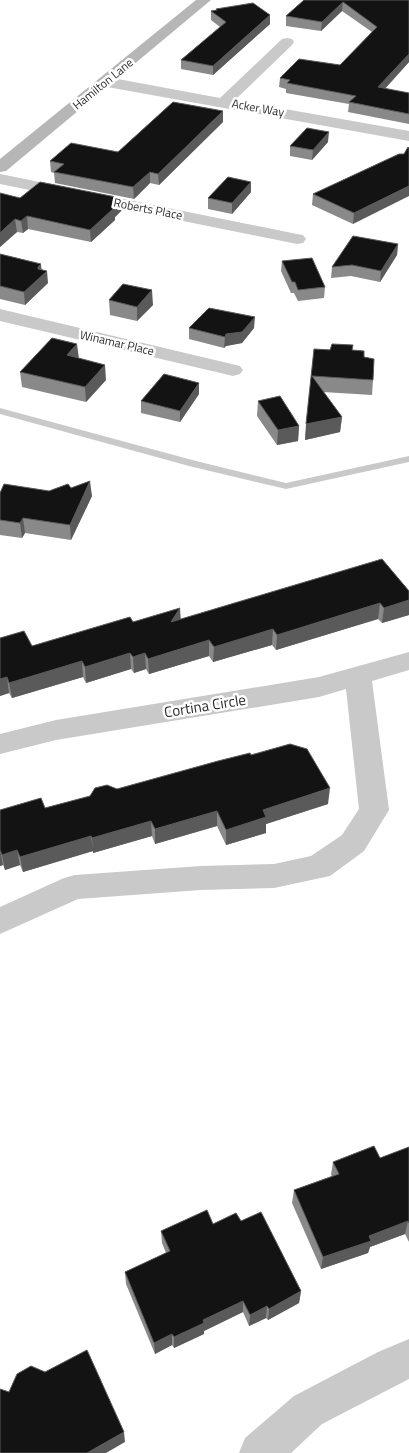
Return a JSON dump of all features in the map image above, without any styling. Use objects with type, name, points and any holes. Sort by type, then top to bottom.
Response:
[{"type":"street","name":"Hamilton Lane","points":[[0,167],[107,82],[204,0]]},
{"type":"street","points":[[224,102],[287,42]]},
{"type":"street","name":"Acker Way","points":[[107,82],[409,136]]},
{"type":"street","name":"Roberts Place","points":[[0,180],[297,239]]},
{"type":"street","name":"Winamar Place","points":[[0,315],[233,370]]},
{"type":"street","name":"Cortina Circle","points":[[0,744],[56,730],[319,687],[409,662]]},
{"type":"street","points":[[0,921],[75,887],[201,878],[274,876],[319,867],[353,843],[374,810],[358,676]]},
{"type":"street","points":[[260,1453],[308,1410],[409,1359]]},
{"type":"lane","points":[[0,411],[193,464],[286,486],[409,459]]},
{"type":"building","points":[[304,0],[409,0],[409,54],[378,87],[409,93],[409,114],[349,102],[356,96],[287,83],[290,80],[280,78],[299,59],[340,65],[377,27],[343,2],[322,22],[286,16]]},
{"type":"building","points":[[253,3],[270,15],[213,66],[181,60],[226,22],[211,11]]},
{"type":"building","points":[[173,102],[223,111],[158,174],[150,172],[133,187],[54,172],[64,164],[50,161],[71,143],[118,152]]},
{"type":"building","points":[[307,128],[329,132],[313,150],[290,146]]},
{"type":"building","points":[[408,147],[409,186],[354,213],[313,194],[399,154],[404,154]]},
{"type":"building","points":[[228,177],[251,182],[232,203],[208,198]]},
{"type":"building","points":[[40,182],[121,198],[111,207],[114,208],[90,230],[27,216],[21,221],[15,219],[0,233],[0,193],[20,198]]},
{"type":"building","points":[[353,236],[398,244],[381,271],[352,265],[332,267]]},
{"type":"building","points":[[0,254],[41,264],[38,269],[47,271],[24,292],[0,286]]},
{"type":"building","points":[[312,258],[325,287],[298,290],[282,261]]},
{"type":"building","points":[[123,284],[152,290],[137,307],[109,300]]},
{"type":"building","points":[[209,308],[255,317],[242,332],[226,334],[225,337],[189,328]]},
{"type":"building","points":[[52,338],[77,344],[67,355],[105,365],[85,387],[20,372]]},
{"type":"building","points":[[332,344],[353,345],[352,350],[364,351],[364,357],[374,359],[373,380],[312,376],[342,417],[306,424],[314,349],[330,350]]},
{"type":"building","points":[[164,374],[199,383],[180,411],[141,401]]},
{"type":"building","points":[[280,396],[299,426],[278,430],[258,401]]},
{"type":"building","points":[[90,481],[70,525],[23,518],[20,523],[0,520],[0,493],[4,484],[49,491],[68,484],[71,488]]},
{"type":"building","points":[[382,559],[409,591],[409,600],[384,608],[380,603],[277,635],[273,629],[214,647],[209,640],[148,659],[145,653],[133,657],[130,653],[85,667],[82,661],[9,683],[7,677],[0,679],[0,638],[24,631],[32,646],[130,617],[133,622],[180,608],[171,622]]},
{"type":"building","points":[[290,744],[307,749],[330,788],[263,810],[266,817],[226,830],[217,811],[155,829],[151,821],[20,857],[17,850],[2,855],[0,850],[0,810],[41,798],[45,808],[90,796],[95,788],[107,785],[117,789],[218,761],[250,753],[251,755]]},
{"type":"building","points":[[374,1146],[380,1158],[409,1147],[409,1223],[408,1221],[369,1236],[371,1241],[323,1257],[294,1190],[339,1174],[333,1162]]},
{"type":"building","points":[[207,1210],[213,1224],[236,1213],[241,1221],[261,1212],[301,1291],[269,1309],[267,1306],[250,1315],[243,1301],[203,1320],[204,1323],[174,1337],[172,1334],[154,1343],[125,1272],[170,1251],[161,1231]]},
{"type":"building","points":[[87,1350],[124,1432],[87,1453],[0,1453],[0,1389],[9,1392],[17,1374],[31,1366],[45,1372]]}]
